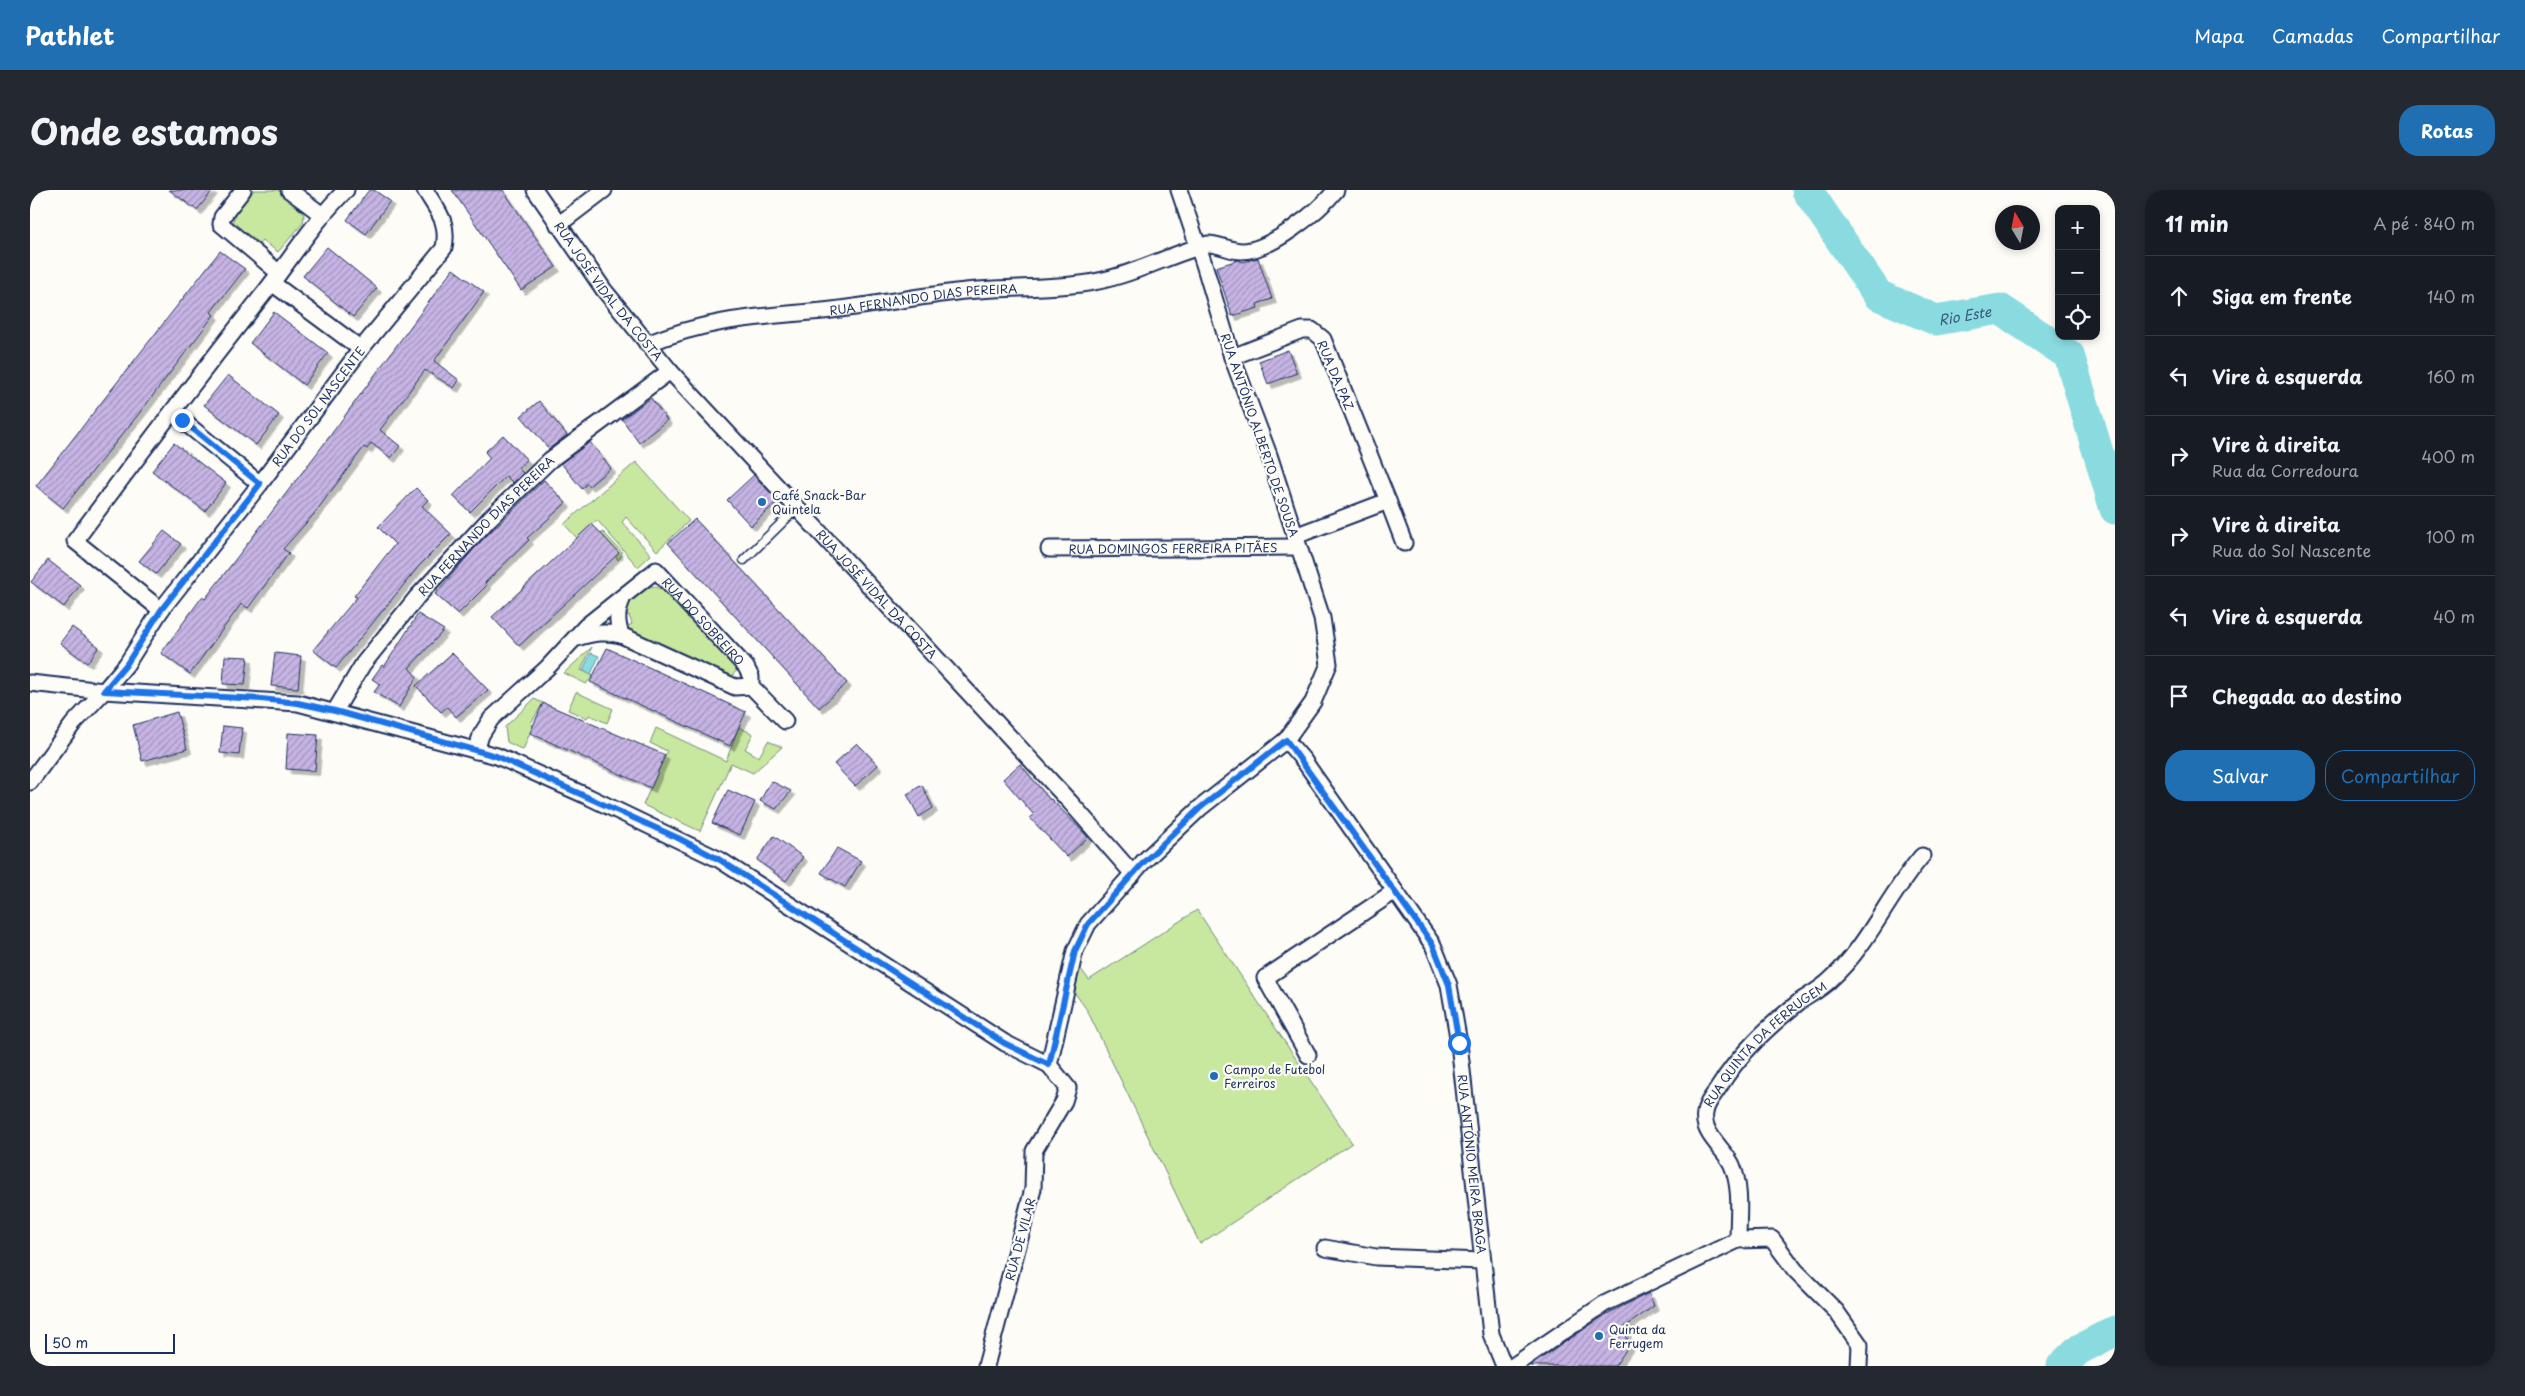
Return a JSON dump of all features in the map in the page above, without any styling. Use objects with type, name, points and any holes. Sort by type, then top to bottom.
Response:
[{"type":"street","points":[[244,190],[222,217],[221,224],[276,278],[361,349]]},
{"type":"street","points":[[289,190],[321,214]]},
{"type":"street","points":[[161,610],[75,541],[276,278],[321,214],[346,190]]},
{"type":"street","name":"RUA DO SOL NASCENTE","points":[[30,782],[73,724],[126,665],[161,610],[260,484],[361,349],[444,248],[447,232],[442,218],[425,190]]},
{"type":"street","name":"RUA JOSÉ VIDAL DA COSTA","points":[[535,190],[604,290],[670,371],[1070,802],[1133,874]]},
{"type":"street","points":[[558,224],[604,190]]},
{"type":"street","name":"RUA ANTÓNIO ALBERTO DE SOUSA","points":[[1179,190],[1199,247],[1232,357],[1269,455],[1322,618],[1329,664],[1313,702],[1289,736]]},
{"type":"street","points":[[1199,247],[1216,244],[1234,251],[1252,249],[1292,229],[1311,215],[1336,190]]},
{"type":"street","name":"RUA FERNANDO DIAS PEREIRA","points":[[647,344],[707,324],[736,318],[888,303],[956,292],[1081,284],[1119,277],[1199,247]]},
{"type":"street","name":"RUA DA PAZ","points":[[1232,357],[1302,330],[1312,330],[1318,333],[1333,363],[1404,543]]},
{"type":"street","name":"RUA FERNANDO DIAS PEREIRA","points":[[335,711],[342,696],[375,649],[417,597],[490,518],[550,460],[670,371]]},
{"type":"street","points":[[172,412],[260,484]]},
{"type":"street","points":[[1296,542],[1388,502]]},
{"type":"street","name":"RUA DOMINGOS FERREIRA PITÃES","points":[[1049,549],[1296,542]]},
{"type":"street","name":"RUA DO SOBREIRO","points":[[476,751],[481,734],[491,719],[577,638],[586,626],[656,570],[746,667],[751,677],[751,686],[785,721]]},
{"type":"street","points":[[621,635],[617,619],[622,597]]},
{"type":"street","name":"RUA DO SOBREIRO","points":[[577,638],[593,633],[608,632],[621,635],[735,686],[751,686]]},
{"type":"street","points":[[30,683],[104,691],[261,699],[298,703],[335,711],[496,756],[588,797],[720,860],[1004,1043],[1049,1065],[1075,951],[1088,924],[1133,874],[1200,808],[1289,736]]},
{"type":"street","name":"RUA ANTÓNIO MEIRA BRAGA","points":[[1289,736],[1433,945],[1449,985],[1459,1043],[1491,1334],[1504,1366]]},
{"type":"street","name":"RUA QUINTA DA FERRUGEM","points":[[1738,1240],[1738,1181],[1731,1163],[1713,1140],[1706,1126],[1704,1115],[1707,1105],[1732,1066],[1752,1044],[1800,1002],[1829,982],[1860,948],[1922,856]]},
{"type":"street","points":[[1308,1055],[1265,978],[1395,891]]},
{"type":"street","name":"RUA DE VILAR","points":[[986,1366],[1033,1189],[1034,1151],[1064,1101],[1068,1088],[1049,1065]]},
{"type":"street","points":[[1514,1366],[1604,1304],[1738,1240],[1772,1239],[1795,1270],[1836,1311],[1855,1338],[1860,1346],[1859,1366]]},
{"type":"street","points":[[1325,1248],[1376,1257],[1482,1261]]},
{"type":"lane","points":[[744,560],[797,508]]},
{"type":"green space","points":[[254,190],[278,190],[302,210],[304,216],[303,223],[278,252],[262,240],[258,245],[237,228],[233,221],[235,214]]},
{"type":"green space","points":[[636,462],[689,521],[657,551],[626,517],[622,522],[651,555],[638,567],[597,520],[577,538],[564,524]]},
{"type":"green space","points":[[603,532],[621,551],[622,556],[618,560],[601,534]]},
{"type":"green space","points":[[652,586],[668,591],[736,664],[737,670],[733,675],[727,677],[629,632],[627,627],[632,624],[629,615],[623,617],[626,606],[641,590]]},
{"type":"green space","points":[[592,647],[581,670],[593,676],[586,684],[564,673]]},
{"type":"green space","points":[[576,692],[613,709],[607,723],[589,715],[587,718],[568,710]]},
{"type":"green space","points":[[534,699],[543,703],[531,723],[533,725],[523,750],[507,742],[505,727]]},
{"type":"green space","points":[[739,727],[753,734],[745,749],[759,757],[768,741],[782,747],[753,773],[731,763],[700,831],[643,805],[667,751],[650,743],[656,728],[726,761]]},
{"type":"green space","name":"Campo de Futebol Ferreiros","points":[[1197,910],[1352,1143],[1200,1244],[1087,1010],[1072,989],[1081,969],[1089,980]]},
{"type":"water","points":[[591,653],[599,656],[591,674],[583,670]]},
{"type":"building","points":[[169,190],[213,190],[197,210]]},
{"type":"building","points":[[369,190],[374,190],[390,201],[366,234],[347,220]]},
{"type":"building","points":[[452,190],[503,190],[556,267],[521,290]]},
{"type":"building","points":[[327,247],[377,288],[353,317],[303,276]]},
{"type":"building","points":[[220,251],[245,269],[211,312],[214,315],[141,411],[63,508],[36,486]]},
{"type":"building","points":[[1258,258],[1272,299],[1257,304],[1258,308],[1232,316],[1216,267],[1238,260],[1243,262]]},
{"type":"building","points":[[453,269],[484,292],[434,361],[459,380],[454,388],[425,370],[380,430],[400,446],[391,458],[371,443],[367,449],[364,447],[314,514],[283,549],[289,553],[248,608],[241,604],[190,674],[161,653],[202,597],[205,599],[324,444]]},
{"type":"building","points":[[274,312],[328,353],[304,385],[250,343]]},
{"type":"building","points":[[1288,350],[1297,373],[1268,384],[1259,361]]},
{"type":"building","points":[[228,375],[279,415],[256,445],[204,405]]},
{"type":"building","points":[[651,398],[667,420],[639,443],[622,419]]},
{"type":"building","points":[[539,401],[567,435],[549,449],[521,416]]},
{"type":"building","points":[[503,435],[527,460],[518,468],[523,473],[513,483],[506,476],[470,512],[453,496],[490,458],[485,452]]},
{"type":"building","points":[[590,442],[611,468],[589,486],[587,483],[582,489],[561,463]]},
{"type":"building","points":[[174,443],[226,483],[205,511],[152,471]]},
{"type":"building","points":[[754,475],[778,501],[751,526],[727,500]]},
{"type":"building","points":[[544,480],[566,503],[527,538],[529,540],[485,583],[487,585],[458,614],[435,594],[480,542]]},
{"type":"building","points":[[416,488],[428,500],[422,506],[451,534],[419,566],[336,668],[313,650],[357,597],[354,596],[395,544],[378,527]]},
{"type":"building","points":[[695,519],[847,683],[819,708],[668,543]]},
{"type":"building","points":[[592,524],[619,553],[519,646],[492,617]]},
{"type":"building","points":[[164,531],[181,544],[156,574],[139,561]]},
{"type":"building","points":[[48,560],[80,585],[64,607],[31,582]]},
{"type":"building","points":[[418,614],[444,630],[409,668],[417,677],[399,707],[374,692],[380,684],[372,679],[382,665],[384,667]]},
{"type":"building","points":[[72,627],[99,647],[87,663],[60,643]]},
{"type":"building","points":[[607,648],[746,712],[730,746],[590,682]]},
{"type":"building","points":[[275,653],[301,656],[298,688],[271,686]]},
{"type":"building","points":[[452,653],[488,690],[456,717],[447,707],[441,712],[416,686]]},
{"type":"building","points":[[225,656],[248,657],[245,685],[223,684]]},
{"type":"building","points":[[543,703],[665,755],[651,788],[530,733]]},
{"type":"building","points":[[177,712],[187,749],[142,761],[133,725]]},
{"type":"building","points":[[223,726],[242,728],[239,755],[220,753]]},
{"type":"building","points":[[288,733],[318,735],[315,771],[286,769]]},
{"type":"building","points":[[857,743],[878,765],[855,786],[834,764]]},
{"type":"building","points":[[1020,764],[1050,800],[1088,837],[1067,857],[1030,818],[1034,815],[1003,779]]},
{"type":"building","points":[[771,781],[791,791],[776,809],[760,801]]},
{"type":"building","points":[[922,785],[933,808],[919,817],[907,794]]},
{"type":"building","points":[[728,790],[755,802],[740,835],[712,823]]},
{"type":"building","points":[[774,836],[803,857],[786,881],[757,860]]},
{"type":"building","points":[[837,848],[861,861],[845,887],[821,873]]},
{"type":"building","name":"Quinta da Ferrugem","points":[[1649,1293],[1654,1306],[1626,1326],[1628,1347],[1615,1366],[1530,1366],[1605,1315]]},
{"type":"waterway","name":"Rio Este","points":[[1807,190],[1878,295],[1936,320],[2000,309],[2069,355],[2115,509]]},
{"type":"waterway","name":"Rio Este","points":[[2062,1366],[2078,1350],[2115,1331]]},
{"type":"place","name":"Café Snack-Bar Quintela","points":[[762,502]]},
{"type":"place","name":"Campo de Futebol Ferreiros","points":[[1214,1076]]},
{"type":"place","name":"Quinta da Ferrugem","points":[[1599,1336]]},
{"type":"route","points":[[182,420],[260,484],[161,610],[126,665],[104,691],[261,699],[298,703],[316,706],[496,756],[678,838],[720,860],[1004,1043],[1049,1065],[1075,951],[1088,924],[1144,862],[1200,808],[1286,740],[1304,761],[1433,945],[1449,985],[1459,1043]]}]
